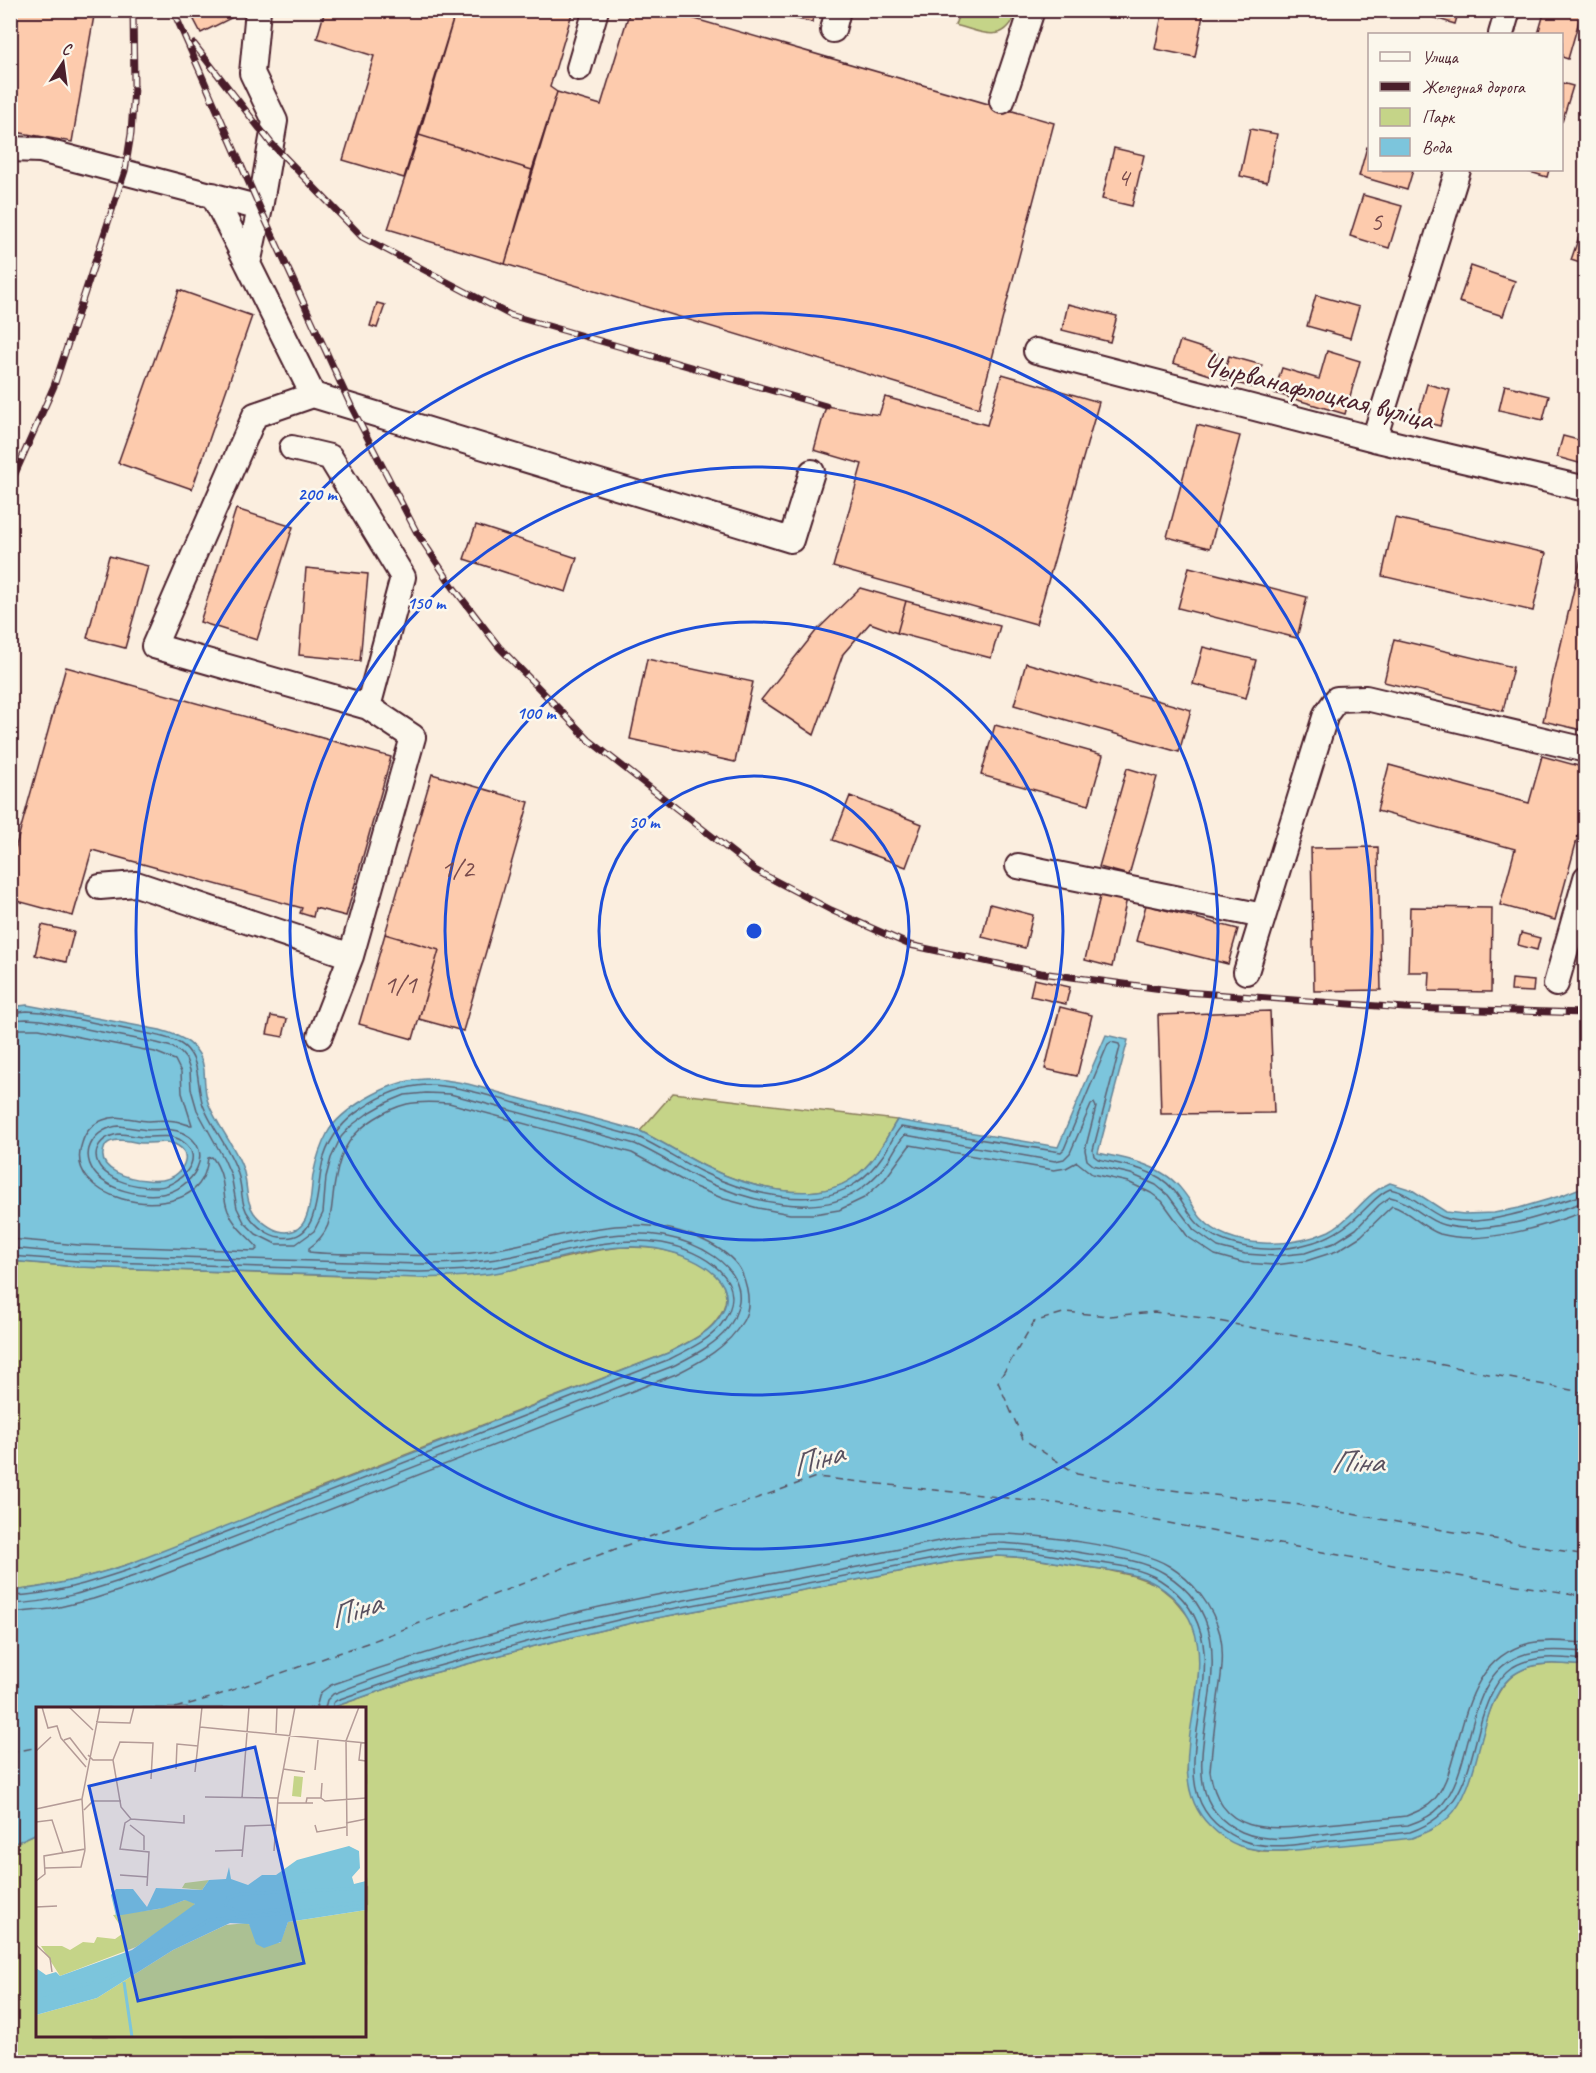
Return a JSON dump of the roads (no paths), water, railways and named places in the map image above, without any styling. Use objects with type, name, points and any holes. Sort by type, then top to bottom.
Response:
[{"type":"street","points":[[248,264],[275,121],[252,73],[258,10]]},
{"type":"street","points":[[579,68],[596,10]]},
{"type":"street","points":[[1002,101],[1032,10]]},
{"type":"street","points":[[1500,33],[1508,10]]},
{"type":"street","points":[[10,149],[40,150],[260,208]]},
{"type":"street","points":[[1374,439],[1458,171]]},
{"type":"street","points":[[213,195],[313,395]]},
{"type":"street","name":"Чырванафлоцкая вуліца","points":[[1036,351],[1374,439],[1586,489]]},
{"type":"street","points":[[320,1036],[351,957],[413,737],[369,708],[154,645],[255,415],[313,395],[791,540],[812,472]]},
{"type":"street","points":[[292,448],[330,457],[403,577],[369,708]]},
{"type":"street","points":[[1246,972],[1326,714],[1337,699],[1366,698],[1586,750]]},
{"type":"street","points":[[1018,866],[1263,916]]},
{"type":"street","points":[[1556,984],[1586,878]]},
{"type":"street","points":[[100,886],[136,884],[351,957]]},
{"type":"water","name":"Піна","points":[[27,1005],[160,1030],[176,1035],[189,1043],[195,1048],[202,1061],[205,1092],[209,1105],[243,1169],[251,1208],[256,1216],[272,1228],[290,1232],[304,1222],[308,1213],[317,1158],[331,1127],[360,1102],[394,1085],[409,1081],[437,1079],[484,1088],[640,1131],[704,1166],[758,1186],[799,1192],[819,1191],[853,1178],[867,1166],[897,1120],[1058,1147],[1106,1035],[1128,1040],[1098,1153],[1140,1163],[1164,1174],[1180,1187],[1202,1219],[1214,1229],[1229,1236],[1263,1243],[1298,1241],[1314,1237],[1337,1226],[1373,1193],[1390,1183],[1412,1190],[1446,1212],[1464,1214],[1494,1213],[1519,1208],[1585,1186],[1585,1666],[1551,1664],[1534,1666],[1518,1672],[1504,1683],[1487,1719],[1469,1784],[1460,1803],[1448,1818],[1431,1830],[1412,1838],[1285,1851],[1251,1849],[1228,1840],[1210,1826],[1193,1799],[1187,1769],[1199,1670],[1196,1639],[1184,1610],[1157,1585],[1132,1575],[1031,1558],[979,1557],[636,1622],[426,1675],[334,1707],[36,1707],[36,1833],[11,1845],[11,1591],[70,1581],[129,1564],[668,1353],[709,1329],[724,1310],[726,1297],[723,1285],[704,1266],[676,1254],[643,1247],[602,1249],[491,1274],[419,1278],[78,1267],[11,1261],[11,1007]],"holes":[[[121,1140],[141,1143],[165,1142],[178,1146],[185,1154],[182,1168],[174,1176],[158,1181],[124,1176],[105,1163],[103,1157],[107,1143]]]},
{"type":"railway","points":[[10,485],[54,386],[125,171],[131,134],[134,87],[133,10]]},
{"type":"railway","points":[[173,10],[260,208],[352,408],[416,531],[453,587],[499,647],[589,740],[755,870],[831,910],[910,945],[1041,973],[1185,992],[1405,1008],[1586,1013]]},
{"type":"railway","points":[[194,44],[271,143],[362,237],[510,315],[826,406]]}]
